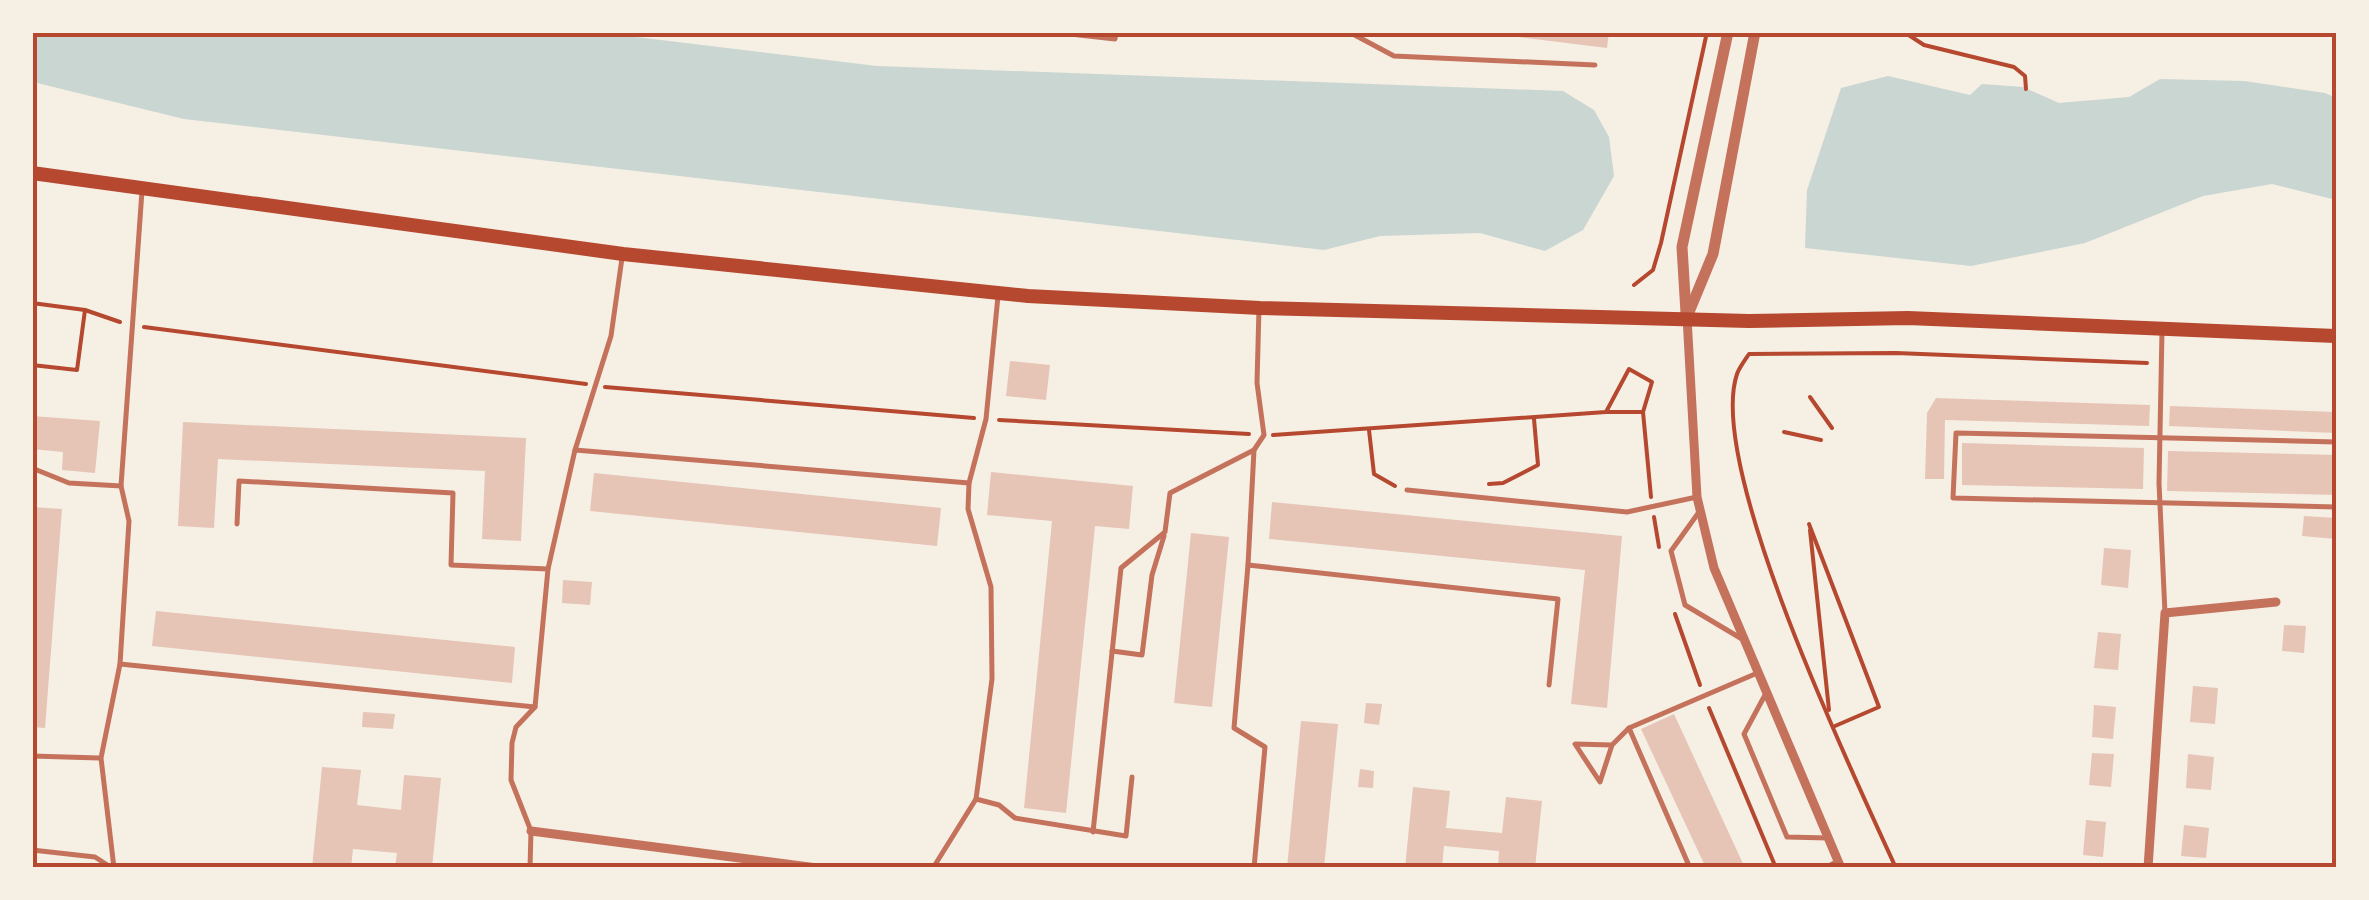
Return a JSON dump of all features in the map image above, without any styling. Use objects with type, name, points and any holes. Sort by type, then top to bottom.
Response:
[{"type":"main road","points":[[32,173],[623,254],[998,293],[1260,308],[1749,321],[1908,318],[2336,336]]},
{"type":"street","points":[[1728,32],[1682,248],[1700,512],[1714,568],[1755,674],[1840,864]]},
{"type":"street","points":[[1686,317],[1713,254],[1755,32]]},
{"type":"street","points":[[2148,868],[2165,613],[2276,602]]},
{"type":"street","points":[[531,831],[817,868]]},
{"type":"lane","points":[[1052,32],[1116,40],[1116,32]]},
{"type":"lane","points":[[1349,32],[1394,56],[1595,65]]},
{"type":"lane","points":[[113,868],[101,758],[120,664],[129,520],[121,486],[142,188]]},
{"type":"lane","points":[[530,868],[531,831],[511,780],[510,761],[516,727],[535,708],[548,570],[575,450],[598,386],[623,254]]},
{"type":"lane","points":[[933,868],[976,799],[995,648],[992,587],[968,509],[969,483],[986,419],[998,293]]},
{"type":"lane","points":[[1112,651],[1142,655],[1152,575],[1165,532],[1170,493],[1254,450],[1264,435],[1257,383],[1260,308]]},
{"type":"lane","points":[[2162,327],[2160,504],[2165,613]]},
{"type":"lane","points":[[2336,442],[1956,433],[1953,498],[2336,508]]},
{"type":"lane","points":[[575,450],[969,483]]},
{"type":"lane","points":[[1254,450],[1234,728],[1265,747],[1254,868]]},
{"type":"lane","points":[[32,468],[69,482],[121,486]]},
{"type":"lane","points":[[238,524],[239,482],[454,493],[451,565],[548,570]]},
{"type":"lane","points":[[1406,488],[1628,512],[1698,496]]},
{"type":"lane","points":[[1700,512],[1671,551],[1684,606],[1742,639]]},
{"type":"lane","points":[[1092,832],[1121,568],[1165,532]]},
{"type":"lane","points":[[1248,564],[1558,600],[1549,684]]},
{"type":"lane","points":[[120,664],[535,708]]},
{"type":"lane","points":[[1612,745],[1574,744],[1600,782],[1612,745],[1629,728],[1755,674]]},
{"type":"lane","points":[[1765,696],[1744,734],[1787,838],[1828,838]]},
{"type":"lane","points":[[1629,728],[1690,868]]},
{"type":"lane","points":[[32,756],[101,758]]},
{"type":"lane","points":[[976,799],[999,805],[1015,818],[1126,836],[1132,777]]},
{"type":"lane","points":[[32,850],[95,856],[113,868]]},
{"type":"lane","points":[[1825,868],[1840,864]]},
{"type":"path","points":[[1634,285],[1652,270],[1661,243],[1707,32]]},
{"type":"path","points":[[1904,32],[1924,45],[2014,67],[2025,76],[2026,89]]},
{"type":"path","points":[[32,303],[85,310],[130,326],[598,386],[986,419],[1264,435],[1643,412]]},
{"type":"path","points":[[32,365],[77,370],[85,310]]},
{"type":"path","points":[[1896,868],[1790,625],[1763,547],[1742,466],[1735,416],[1736,375],[1749,354],[2161,364]]},
{"type":"path","points":[[1606,412],[1629,369]]},
{"type":"path","points":[[1810,397],[1832,428]]},
{"type":"path","points":[[1484,484],[1503,483],[1538,465],[1534,419]]},
{"type":"path","points":[[1369,430],[1374,474],[1406,488]]},
{"type":"path","points":[[1784,432],[1821,440]]},
{"type":"path","points":[[1829,714],[1809,524],[1879,707],[1835,726]]},
{"type":"shaded area","points":[[33,33],[603,33],[877,66],[1563,91],[1594,110],[1609,137],[1614,176],[1583,230],[1545,251],[1480,233],[1380,236],[1324,250],[184,119],[33,82]]},
{"type":"shaded area","points":[[1888,76],[1970,95],[1982,84],[2023,87],[2059,103],[2129,97],[2160,79],[2244,81],[2325,93],[2336,98],[2336,200],[2272,184],[2203,196],[2085,243],[1971,266],[1805,248],[1807,190],[1841,88]]},
{"type":"building","points":[[1477,32],[1609,32],[1607,48]]},
{"type":"building","points":[[1010,361],[1050,365],[1046,400],[1006,396]]},
{"type":"building","points":[[1936,398],[2150,405],[2149,426],[1945,420],[1944,479],[1925,479],[1927,413]]},
{"type":"building","points":[[2170,406],[2336,412],[2336,433],[2169,426]]},
{"type":"building","points":[[32,416],[100,421],[95,473],[62,470],[63,452],[32,449]]},
{"type":"building","points":[[183,422],[526,438],[521,541],[482,539],[485,471],[218,459],[214,528],[178,526]]},
{"type":"building","points":[[1962,443],[2144,448],[2143,489],[1962,485]]},
{"type":"building","points":[[2168,451],[2336,455],[2336,495],[2167,491]]},
{"type":"building","points":[[991,472],[1133,486],[1129,529],[1095,526],[1066,813],[1024,808],[1052,521],[987,515]]},
{"type":"building","points":[[594,473],[941,508],[937,546],[590,511]]},
{"type":"building","points":[[1272,502],[1622,536],[1607,708],[1571,704],[1585,570],[1269,539]]},
{"type":"building","points":[[32,507],[62,509],[45,728],[32,727]]},
{"type":"building","points":[[2304,516],[2336,518],[2336,539],[2302,536]]},
{"type":"building","points":[[1191,533],[1229,537],[1212,707],[1174,703]]},
{"type":"building","points":[[2104,548],[2131,550],[2128,588],[2101,585]]},
{"type":"building","points":[[563,580],[592,582],[590,605],[562,603]]},
{"type":"building","points":[[156,611],[515,647],[512,683],[152,646]]},
{"type":"building","points":[[2284,625],[2306,626],[2304,653],[2282,651]]},
{"type":"building","points":[[2098,632],[2121,634],[2118,670],[2094,668]]},
{"type":"building","points":[[2193,686],[2218,688],[2215,724],[2190,722]]},
{"type":"building","points":[[1366,703],[1382,704],[1379,725],[1364,723]]},
{"type":"building","points":[[2094,705],[2116,707],[2113,739],[2092,737]]},
{"type":"building","points":[[363,712],[395,714],[393,729],[362,727]]},
{"type":"building","points":[[1674,714],[1745,868],[1706,868],[1641,729]]},
{"type":"building","points":[[1301,721],[1338,724],[1324,868],[1287,868]]},
{"type":"building","points":[[2092,753],[2114,754],[2111,787],[2089,785]]},
{"type":"building","points":[[2188,754],[2214,757],[2211,790],[2186,788]]},
{"type":"building","points":[[322,767],[361,770],[357,805],[401,810],[404,775],[441,778],[432,868],[395,868],[397,853],[353,849],[351,868],[312,868]]},
{"type":"building","points":[[1360,769],[1374,771],[1373,788],[1358,787]]},
{"type":"building","points":[[1413,787],[1450,791],[1446,828],[1502,833],[1506,797],[1542,801],[1535,868],[1498,868],[1499,851],[1444,846],[1442,868],[1405,868]]},
{"type":"building","points":[[2086,820],[2106,822],[2103,857],[2083,855]]},
{"type":"building","points":[[2184,825],[2209,828],[2206,858],[2181,856]]}]
